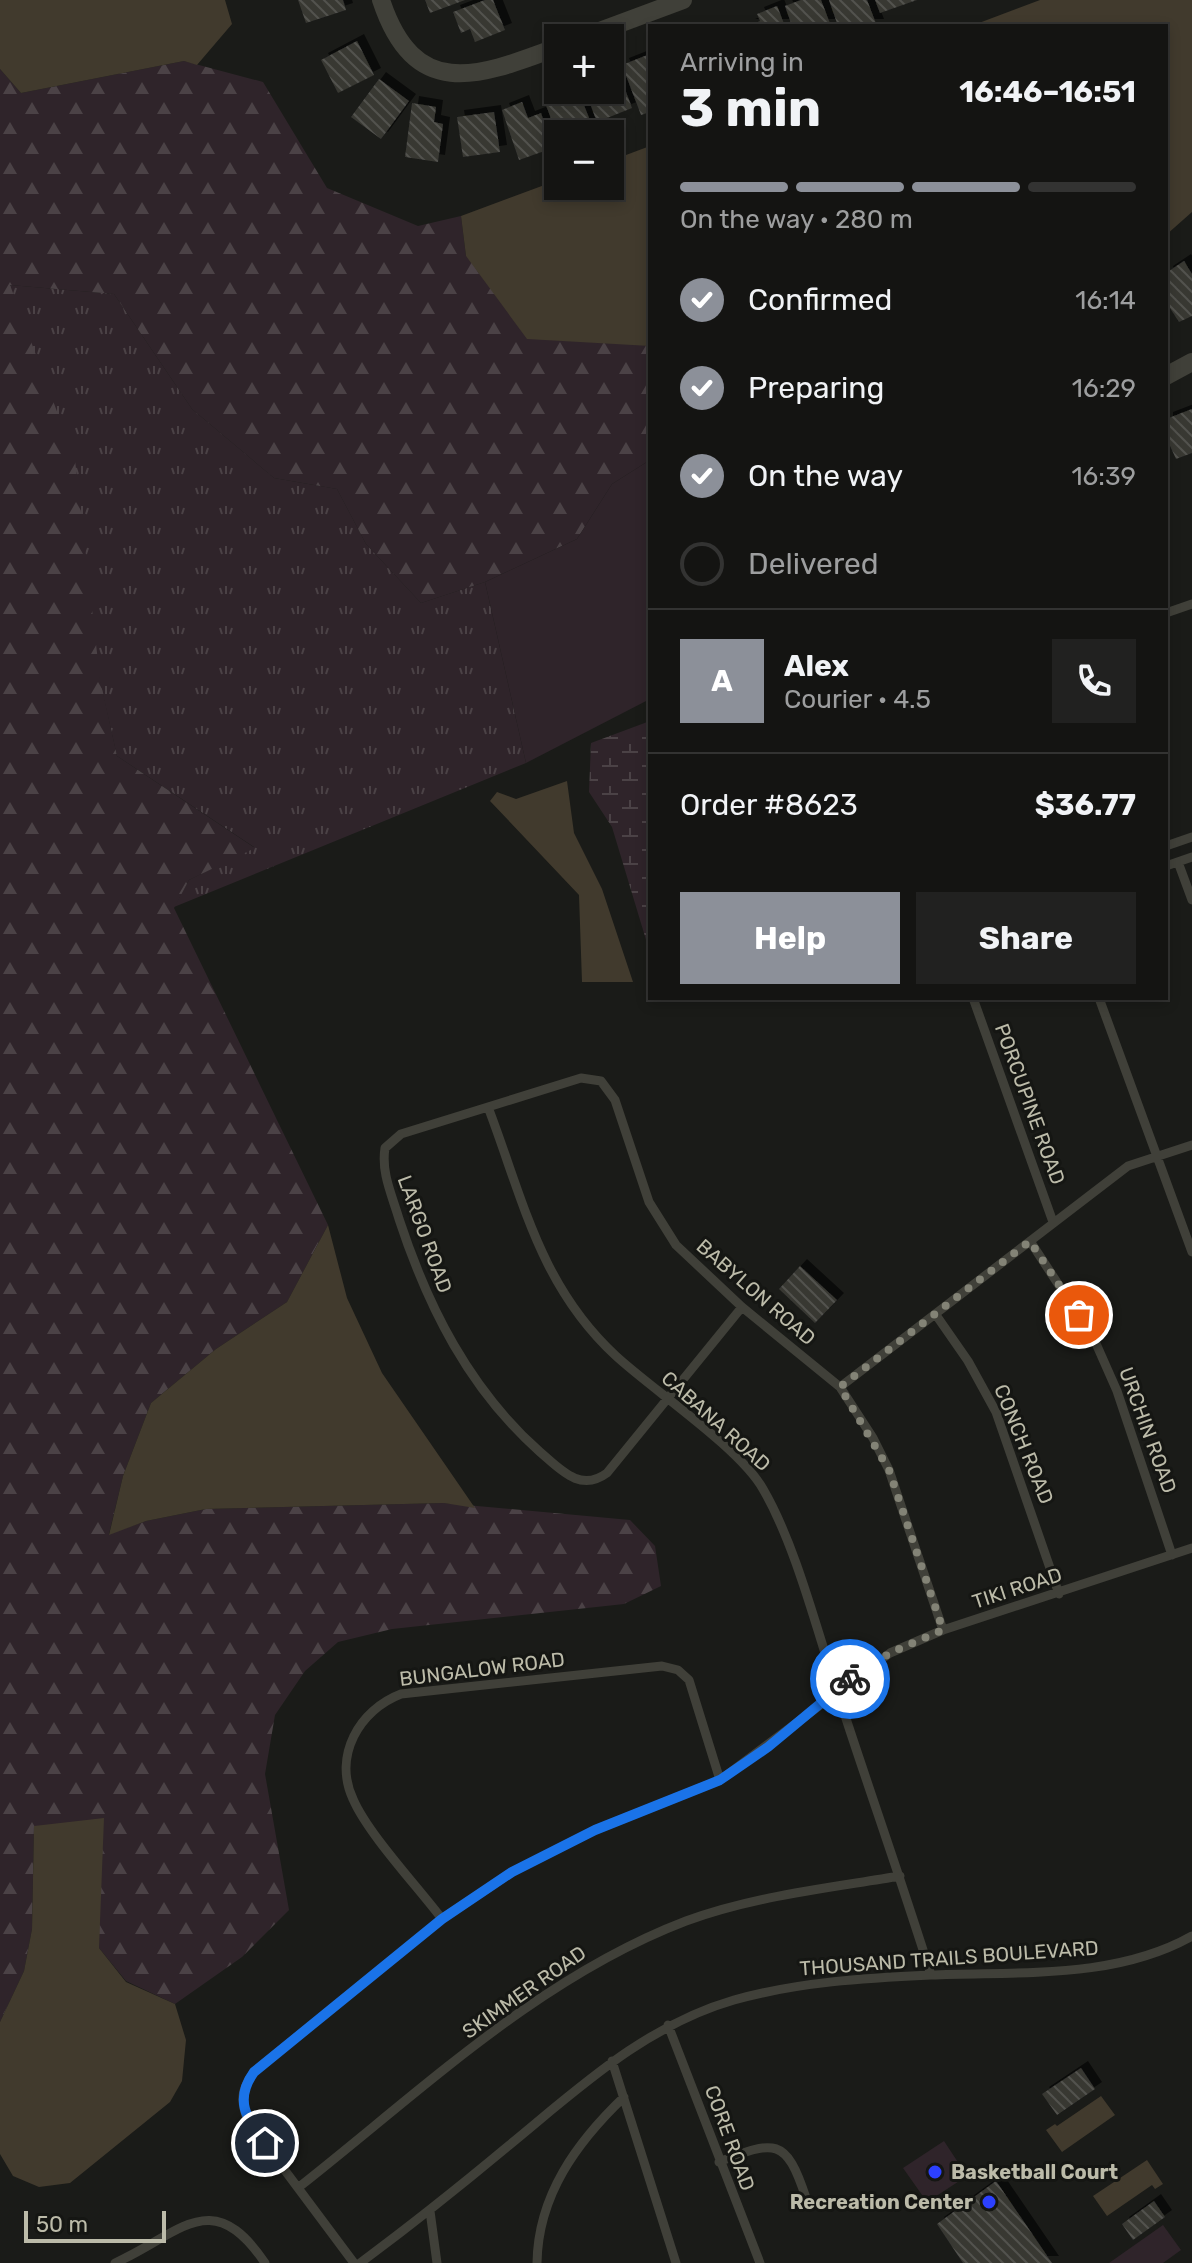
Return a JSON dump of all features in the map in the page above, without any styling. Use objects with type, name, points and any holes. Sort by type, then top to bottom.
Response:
[{"type":"street","points":[[381,0],[392,28],[408,50],[441,70],[481,73],[544,52]]},
{"type":"street","points":[[609,24],[646,6],[683,0]]},
{"type":"street","points":[[1168,375],[1192,362]]},
{"type":"lane","points":[[1168,612],[1192,604]]},
{"type":"lane","points":[[1168,845],[1192,837]]},
{"type":"lane","points":[[1168,865],[1192,857]]},
{"type":"lane","points":[[1178,862],[1192,900]]},
{"type":"lane","name":"PORCUPINE ROAD","points":[[974,1000],[1053,1222]]},
{"type":"lane","points":[[1100,1000],[1192,1252]]},
{"type":"lane","name":"BABYLON ROAD","points":[[488,1107],[581,1078],[601,1081],[615,1100],[637,1171],[662,1224],[693,1265],[840,1387],[889,1470],[943,1630]]},
{"type":"lane","name":"CABANA ROAD","points":[[488,1107],[536,1246],[562,1292],[600,1340],[762,1486],[782,1530],[931,1975]]},
{"type":"lane","name":"LARGO ROAD","points":[[488,1107],[392,1139],[385,1148],[383,1160],[416,1271],[455,1349],[491,1400],[527,1440],[577,1481],[588,1482],[607,1473],[742,1307]]},
{"type":"lane","points":[[840,1387],[1128,1166],[1192,1145]]},
{"type":"lane","name":"URCHIN ROAD","points":[[1030,1241],[1065,1290],[1111,1378],[1172,1555]]},
{"type":"lane","name":"CONCH ROAD","points":[[936,1315],[968,1361],[996,1412],[1059,1594]]},
{"type":"lane","name":"TIKI ROAD","points":[[357,2263],[248,2121],[242,2105],[244,2086],[254,2072],[442,1919],[512,1872],[557,1848],[720,1780],[768,1747],[836,1690],[890,1653],[943,1630],[1192,1548]]},
{"type":"lane","name":"BUNGALOW ROAD","points":[[442,1919],[360,1812],[349,1789],[346,1772],[352,1737],[362,1720],[388,1699],[401,1694],[662,1666],[678,1670],[689,1680],[720,1780]]},
{"type":"lane","name":"SKIMMER ROAD","points":[[299,2187],[523,2009],[605,1958],[688,1920],[738,1906],[900,1876]]},
{"type":"lane","name":"THOUSAND TRAILS BOULEVARD","points":[[357,2263],[430,2211],[612,2061],[668,2025],[734,2000],[807,1984],[1068,1970],[1113,1964],[1152,1953],[1192,1936]]},
{"type":"lane","name":"CORE ROAD","points":[[668,2025],[760,2263]]},
{"type":"lane","points":[[612,2061],[676,2263]]},
{"type":"lane","points":[[537,2263],[546,2205],[561,2174],[587,2135],[624,2097]]},
{"type":"lane","points":[[719,2162],[755,2148],[769,2147],[786,2153],[795,2163],[806,2198]]},
{"type":"lane","points":[[430,2211],[437,2263]]},
{"type":"lane","points":[[115,2263],[192,2222],[208,2219],[228,2222],[265,2263]]},
{"type":"green space","points":[[184,61],[263,82],[327,188],[418,226],[461,216],[466,256],[630,342],[648,346],[648,461],[612,484],[577,539],[485,582],[421,603],[366,544],[337,489],[274,478],[192,409],[114,294],[10,285],[75,460],[100,679],[117,756],[255,848],[189,880],[174,908],[328,1225],[287,1302],[216,1349],[151,1403],[123,1476],[109,1534],[146,1521],[206,1509],[444,1503],[630,1520],[655,1546],[661,1586],[624,1604],[392,1629],[338,1642],[305,1671],[275,1715],[265,1774],[289,1910],[242,1957],[175,2004],[126,1981],[99,1948],[99,1892],[34,1826],[32,1929],[24,1971],[0,2022],[0,69],[21,93]]},
{"type":"green space","points":[[10,285],[114,294],[192,409],[274,478],[337,489],[366,544],[421,603],[485,582],[526,763],[174,907],[189,880],[254,847],[117,756]]},
{"type":"green space","points":[[648,461],[648,700],[526,763],[485,582],[577,539],[612,484]]},
{"type":"green space","points":[[648,722],[648,946],[612,827],[589,792],[591,743]]},
{"type":"green space","name":"Basketball Court","points":[[944,2141],[967,2176],[927,2202],[903,2168]]},
{"type":"green space","points":[[1163,2225],[1181,2250],[1163,2263],[1109,2263]]},
{"type":"shaded area","points":[[0,0],[225,0],[232,24],[197,65],[184,61],[21,93],[0,69]]},
{"type":"shaded area","points":[[1040,0],[1192,0],[1192,212],[1168,233],[1168,24],[976,24]]},
{"type":"shaded area","points":[[648,147],[648,346],[527,339],[466,256],[461,216],[544,185],[544,200],[624,200],[624,156]]},
{"type":"shaded area","points":[[567,781],[574,833],[602,889],[633,982],[582,982],[579,895],[490,801],[497,792],[516,799]]},
{"type":"shaded area","points":[[328,1225],[347,1298],[382,1373],[475,1508],[444,1503],[206,1509],[146,1521],[109,1535],[123,1476],[151,1403],[216,1349],[287,1302]]},
{"type":"shaded area","points":[[104,1818],[99,1948],[126,1982],[175,2004],[186,2040],[182,2081],[170,2102],[70,2183],[39,2187],[13,2176],[0,2154],[0,2022],[24,1971],[32,1929],[34,1826]]},
{"type":"shaded area","points":[[1101,2096],[1115,2115],[1062,2152],[1046,2130]]},
{"type":"shaded area","points":[[1147,2160],[1163,2184],[1155,2189],[1152,2185],[1107,2216],[1093,2196]]},
{"type":"building","points":[[298,0],[343,0],[346,10],[306,23]]},
{"type":"building","points":[[425,0],[465,0],[430,13]]},
{"type":"building","points":[[493,0],[505,30],[475,42],[470,29],[461,33],[453,12]]},
{"type":"building","points":[[801,0],[821,0],[830,24],[791,24],[785,6]]},
{"type":"building","points":[[829,0],[867,0],[876,24],[837,24]]},
{"type":"building","points":[[875,0],[917,0],[880,13]]},
{"type":"building","points":[[777,6],[784,24],[753,24],[760,21],[757,14]]},
{"type":"building","points":[[357,41],[374,75],[338,93],[321,60]]},
{"type":"building","points":[[648,55],[648,113],[641,115],[624,64]]},
{"type":"building","points":[[379,79],[409,101],[381,139],[351,117]]},
{"type":"building","points":[[624,87],[632,108],[596,120],[590,104],[624,104]]},
{"type":"building","points":[[522,102],[528,118],[541,113],[544,151],[519,160],[502,110]]},
{"type":"building","points":[[412,103],[436,107],[434,122],[443,124],[438,162],[405,157]]},
{"type":"building","points":[[545,104],[584,104],[590,120],[552,120]]},
{"type":"building","points":[[494,112],[500,152],[463,157],[457,117]]},
{"type":"building","points":[[1184,261],[1192,274],[1192,316],[1179,322],[1168,305],[1168,272]]},
{"type":"building","points":[[1192,409],[1192,453],[1176,459],[1168,441],[1168,418]]},
{"type":"building","points":[[800,1266],[837,1300],[815,1323],[779,1289]]},
{"type":"building","points":[[1081,2068],[1095,2089],[1057,2115],[1042,2094]]},
{"type":"building","name":"Recreation Center","points":[[996,2181],[1052,2263],[963,2263],[937,2224]]},
{"type":"building","points":[[1154,2201],[1165,2217],[1133,2240],[1122,2224]]},
{"type":"way so far","points":[[850,1679],[890,1653],[943,1630],[889,1470],[873,1438],[840,1387],[1030,1241],[1079,1315]]},
{"type":"place","name":"Basketball Court","points":[[935,2172]]},
{"type":"place","name":"Recreation Center","points":[[989,2202]]},
{"type":"route","points":[[265,2143],[248,2121],[242,2105],[244,2086],[254,2072],[442,1919],[512,1872],[557,1848],[720,1780],[768,1747],[850,1679]]}]
